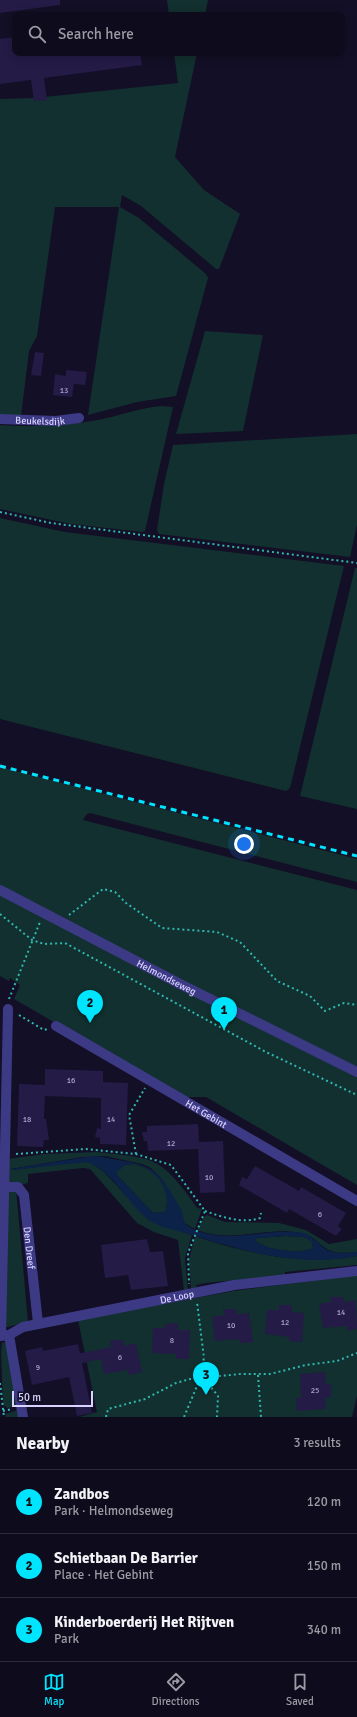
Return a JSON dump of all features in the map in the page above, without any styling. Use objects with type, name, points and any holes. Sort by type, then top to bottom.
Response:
[{"type":"street","name":"Beukelsdijk","points":[[0,419],[56,421],[79,418]]},
{"type":"street","name":"Helmondseweg","points":[[0,890],[44,914],[357,1072]]},
{"type":"street","points":[[8,1009],[3,1187],[5,1336],[23,1417]]},
{"type":"street","name":"Het Gebint","points":[[56,1026],[357,1201]]},
{"type":"street","name":"Den Dreef","points":[[3,1187],[18,1188],[24,1195],[38,1324]]},
{"type":"street","name":"De Loop","points":[[5,1336],[23,1327],[193,1292],[234,1285],[357,1271]]},
{"type":"path","points":[[0,512],[59,524],[357,563]]},
{"type":"path","points":[[59,921],[103,889],[115,892],[126,903],[162,928],[217,932],[240,942],[277,981],[310,996],[325,1011],[344,1003],[357,1004]]},
{"type":"path","points":[[0,914],[32,940],[44,944],[65,943],[266,1052],[357,1095]]},
{"type":"path","points":[[9,997],[44,914]]},
{"type":"path","points":[[8,1009],[44,1030],[56,1026]]},
{"type":"path","points":[[136,1154],[129,1115],[150,1080]]},
{"type":"path","points":[[4,1157],[55,1150],[86,1148],[136,1154],[171,1165],[205,1211],[228,1219],[255,1220],[260,1218],[261,1213]]},
{"type":"path","points":[[184,1417],[199,1377],[204,1358],[202,1326],[187,1263],[192,1240],[205,1211]]},
{"type":"path","points":[[106,1417],[108,1409],[144,1399],[176,1384],[199,1377],[278,1373],[306,1365],[331,1362],[357,1353]]},
{"type":"path","points":[[258,1375],[260,1417]]},
{"type":"path","points":[[199,1377],[210,1386],[218,1396],[217,1417]]},
{"type":"path","points":[[0,1384],[4,1417]]},
{"type":"green space","points":[[167,0],[208,0],[206,12],[169,12]]},
{"type":"green space","points":[[174,56],[196,56],[175,157],[204,190],[240,214],[219,269],[216,269],[141,206],[122,195],[120,207],[139,218],[206,274],[208,278],[176,396],[137,402],[88,415],[119,207],[55,207],[37,336],[29,351],[21,416],[0,415],[0,99],[35,98],[178,83]]},
{"type":"green space","points":[[205,331],[263,335],[243,431],[176,434]]},
{"type":"green space","points":[[161,406],[173,407],[145,531],[142,532],[71,524],[0,509],[0,425],[37,426],[73,424],[98,420],[145,408]]},
{"type":"green space","points":[[357,434],[357,525],[350,557],[159,534],[157,530],[164,484],[173,445]]},
{"type":"green space","points":[[0,518],[65,532],[344,566],[290,788],[286,791],[0,719]]},
{"type":"green space","points":[[355,568],[357,568],[357,809],[300,796]]},
{"type":"green space","points":[[0,767],[357,859],[357,882],[90,813],[86,815],[83,820],[357,890],[357,1185],[206,1097],[183,1097],[14,999],[20,985],[10,978],[9,981],[0,976]]},
{"type":"green space","points":[[97,1152],[143,1158],[156,1163],[163,1168],[176,1180],[197,1208],[202,1209],[195,1229],[184,1223],[181,1210],[160,1177],[151,1168],[142,1164],[105,1156],[82,1157],[11,1169],[83,1161],[92,1163],[105,1173],[149,1220],[192,1235],[185,1258],[188,1291],[184,1291],[178,1240],[154,1232],[137,1223],[90,1169],[83,1168],[28,1174],[28,1183],[20,1185],[9,1183],[7,1159],[45,1154]]},
{"type":"green space","points":[[134,1164],[152,1172],[161,1181],[167,1200],[167,1208],[165,1212],[152,1212],[117,1175],[117,1171],[125,1165]]},
{"type":"green space","points":[[16,1189],[28,1322],[3,1328],[7,1190]]},
{"type":"green space","points":[[207,1215],[225,1222],[279,1223],[306,1230],[329,1244],[357,1239],[357,1252],[333,1252],[312,1237],[301,1233],[288,1231],[223,1235],[210,1234],[197,1230],[204,1217]]},
{"type":"green space","points":[[195,1236],[233,1248],[296,1259],[337,1259],[357,1256],[357,1265],[285,1272],[285,1275],[206,1283],[196,1285],[197,1289],[191,1290],[189,1260]]},
{"type":"green space","points":[[286,1236],[304,1237],[312,1241],[313,1248],[301,1251],[274,1249],[259,1244],[255,1240],[257,1238]]},
{"type":"green space","points":[[357,1275],[357,1396],[352,1417],[79,1417],[97,1412],[78,1320],[233,1291]]},
{"type":"green space","points":[[2,1342],[6,1343],[17,1406],[7,1408],[3,1405]]},
{"type":"green space","points":[[18,1410],[19,1417],[6,1417],[5,1414]]},
{"type":"water","points":[[92,1156],[132,1162],[150,1169],[163,1180],[180,1208],[183,1220],[188,1226],[201,1232],[227,1236],[296,1232],[310,1236],[327,1250],[338,1253],[357,1252],[357,1256],[315,1260],[272,1256],[251,1252],[163,1227],[149,1220],[141,1213],[113,1180],[97,1166],[87,1162],[11,1169]],"holes":[[[134,1164],[152,1172],[161,1181],[167,1200],[167,1208],[165,1212],[152,1212],[117,1175],[117,1172],[125,1165]],[[286,1236],[304,1237],[312,1241],[313,1248],[301,1251],[274,1249],[259,1244],[255,1240],[257,1238]]]},
{"type":"building","points":[[0,0],[60,0],[60,5],[0,13]]},
{"type":"building","points":[[12,37],[12,56],[140,56],[142,65],[44,78],[47,100],[34,101],[31,80],[0,84],[0,39]]},
{"type":"building","points":[[35,352],[44,353],[41,376],[31,375]]},
{"type":"building","points":[[66,370],[87,372],[85,385],[74,384],[72,397],[53,395],[55,374],[66,376]]},
{"type":"building","points":[[45,1069],[103,1071],[103,1082],[128,1083],[126,1145],[100,1144],[100,1138],[95,1137],[97,1128],[101,1129],[101,1098],[45,1096],[44,1119],[46,1119],[49,1140],[44,1140],[43,1147],[17,1146],[19,1084],[45,1085]]},
{"type":"building","points":[[198,1124],[199,1142],[223,1141],[225,1192],[200,1193],[198,1149],[148,1151],[147,1141],[144,1141],[142,1132],[147,1132],[147,1126]]},
{"type":"building","points":[[255,1166],[299,1191],[301,1187],[346,1213],[338,1226],[342,1229],[336,1236],[289,1209],[287,1213],[239,1185],[242,1177],[247,1179]]},
{"type":"building","points":[[147,1239],[150,1252],[163,1251],[168,1286],[131,1290],[128,1275],[105,1278],[101,1245]]},
{"type":"building","points":[[330,1297],[343,1297],[344,1302],[356,1300],[357,1329],[347,1331],[347,1326],[323,1328],[319,1304],[331,1302]]},
{"type":"building","points":[[279,1305],[292,1305],[292,1312],[304,1313],[302,1342],[289,1341],[289,1337],[265,1334],[267,1310],[279,1310]]},
{"type":"building","points":[[223,1309],[236,1309],[237,1314],[249,1313],[253,1342],[240,1343],[239,1339],[215,1341],[212,1317],[224,1315]]},
{"type":"building","points":[[178,1323],[178,1330],[190,1330],[189,1359],[176,1359],[176,1354],[152,1353],[153,1328],[164,1328],[165,1324]]},
{"type":"building","points":[[114,1340],[123,1340],[124,1346],[136,1343],[142,1372],[129,1375],[128,1370],[104,1374],[101,1359],[82,1363],[92,1413],[77,1416],[69,1377],[32,1385],[25,1351],[42,1347],[43,1351],[78,1344],[80,1353],[111,1347],[110,1342]]},
{"type":"building","points":[[325,1372],[326,1384],[331,1384],[331,1397],[325,1398],[326,1409],[297,1411],[296,1398],[301,1398],[300,1374]]},
{"type":"railway","points":[[0,766],[357,856]]},
{"type":"place","name":"Schietbaan De Barrier","points":[[90,1023]]},
{"type":"place","name":"Zandbos","points":[[224,1030]]},
{"type":"place","name":"Kinderboerderij Het Rijtven","points":[[206,1395]]}]
